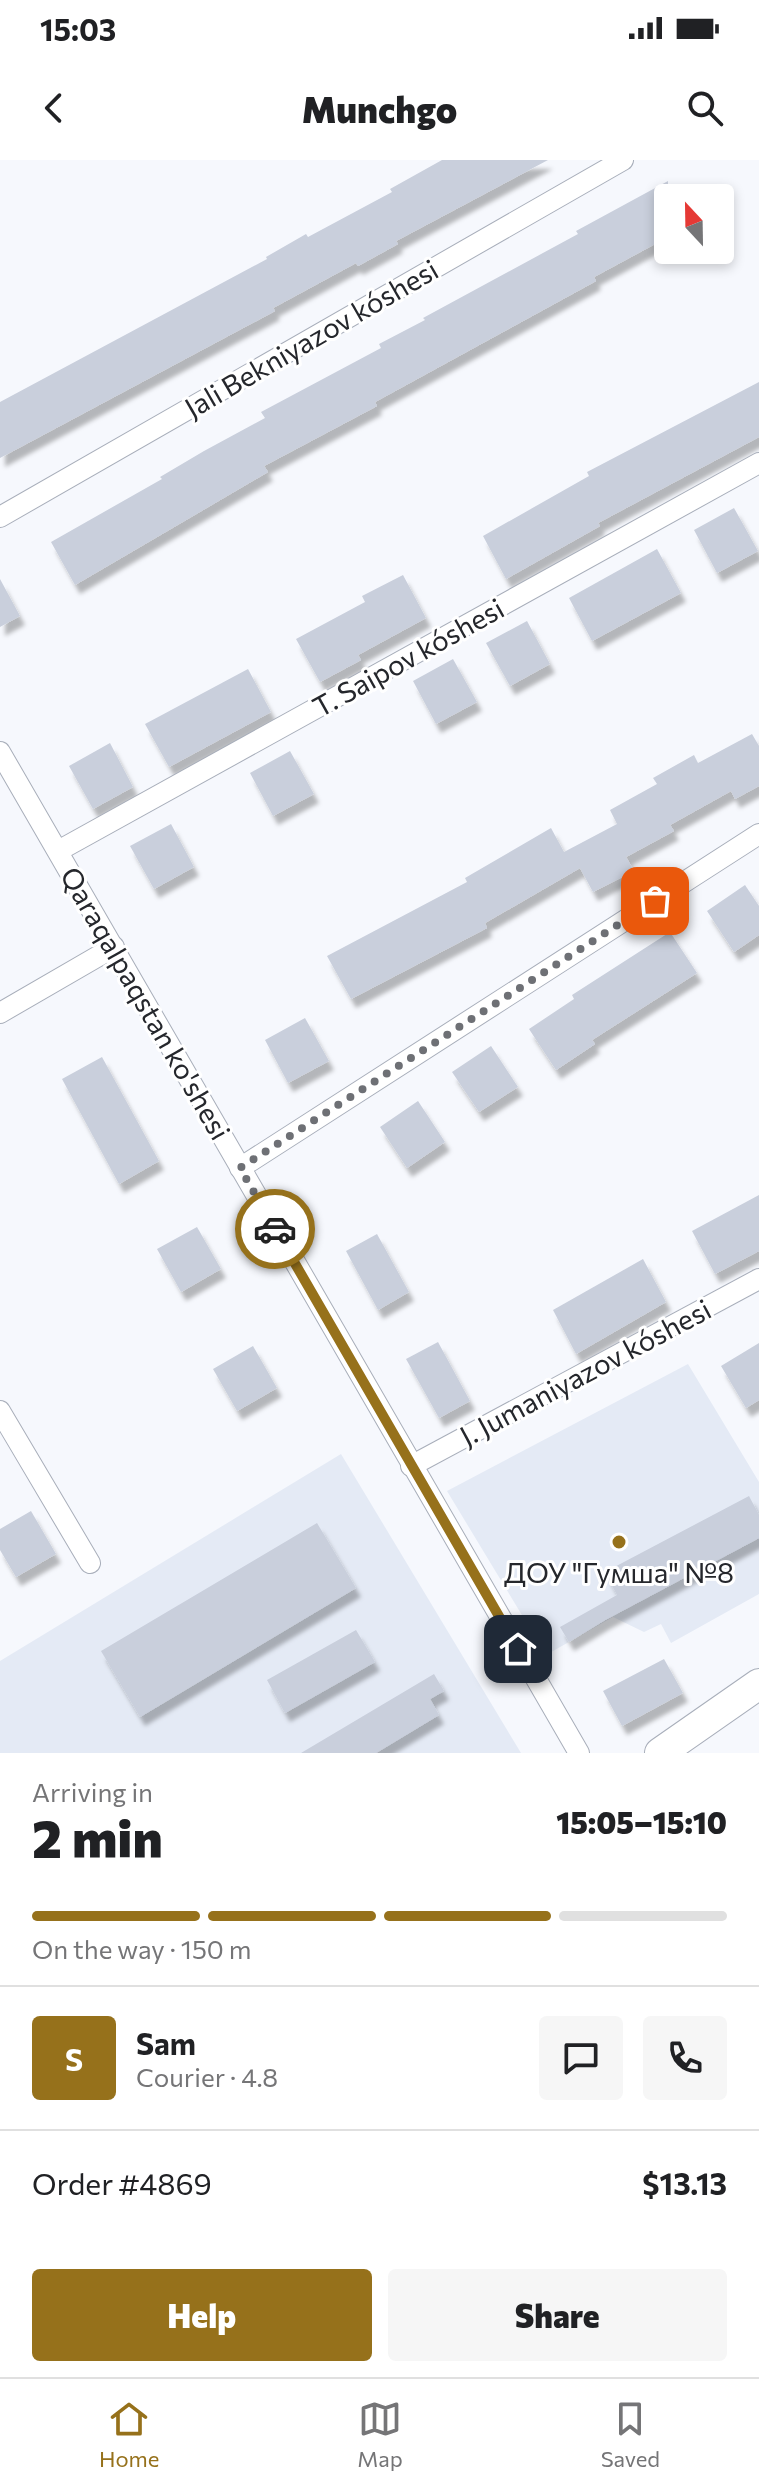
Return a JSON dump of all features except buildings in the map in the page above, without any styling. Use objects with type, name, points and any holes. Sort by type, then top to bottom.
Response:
[{"type":"street","name":"Jali Bekniyazov kóshesi","points":[[0,517],[623,160]]},
{"type":"street","name":"T. Saipov kóshesi","points":[[58,851],[759,463]]},
{"type":"street","name":"Qaraqalpaqstan ko'shesi","points":[[0,752],[579,1753]]},
{"type":"street","points":[[240,1168],[759,834]]},
{"type":"street","points":[[0,1013],[114,947]]},
{"type":"street","name":"J. Jumaniyazov kóshesi","points":[[411,1466],[759,1279]]},
{"type":"street","points":[[0,1411],[90,1563]]},
{"type":"street","points":[[660,1753],[759,1684]]},
{"type":"shaded area","name":"ДОУ \"Гумша\" №8","points":[[688,1364],[759,1482],[759,1594],[671,1643],[661,1624],[644,1632],[613,1617],[546,1655],[447,1491]]},
{"type":"shaded area","points":[[341,1454],[521,1753],[0,1753],[0,1661]]},
{"type":"way so far","points":[[275,1229],[240,1168],[655,901]]},
{"type":"place","name":"ДОУ \"Гумша\" №8","points":[[619,1542]]},
{"type":"route","points":[[275,1229],[518,1649]]}]
